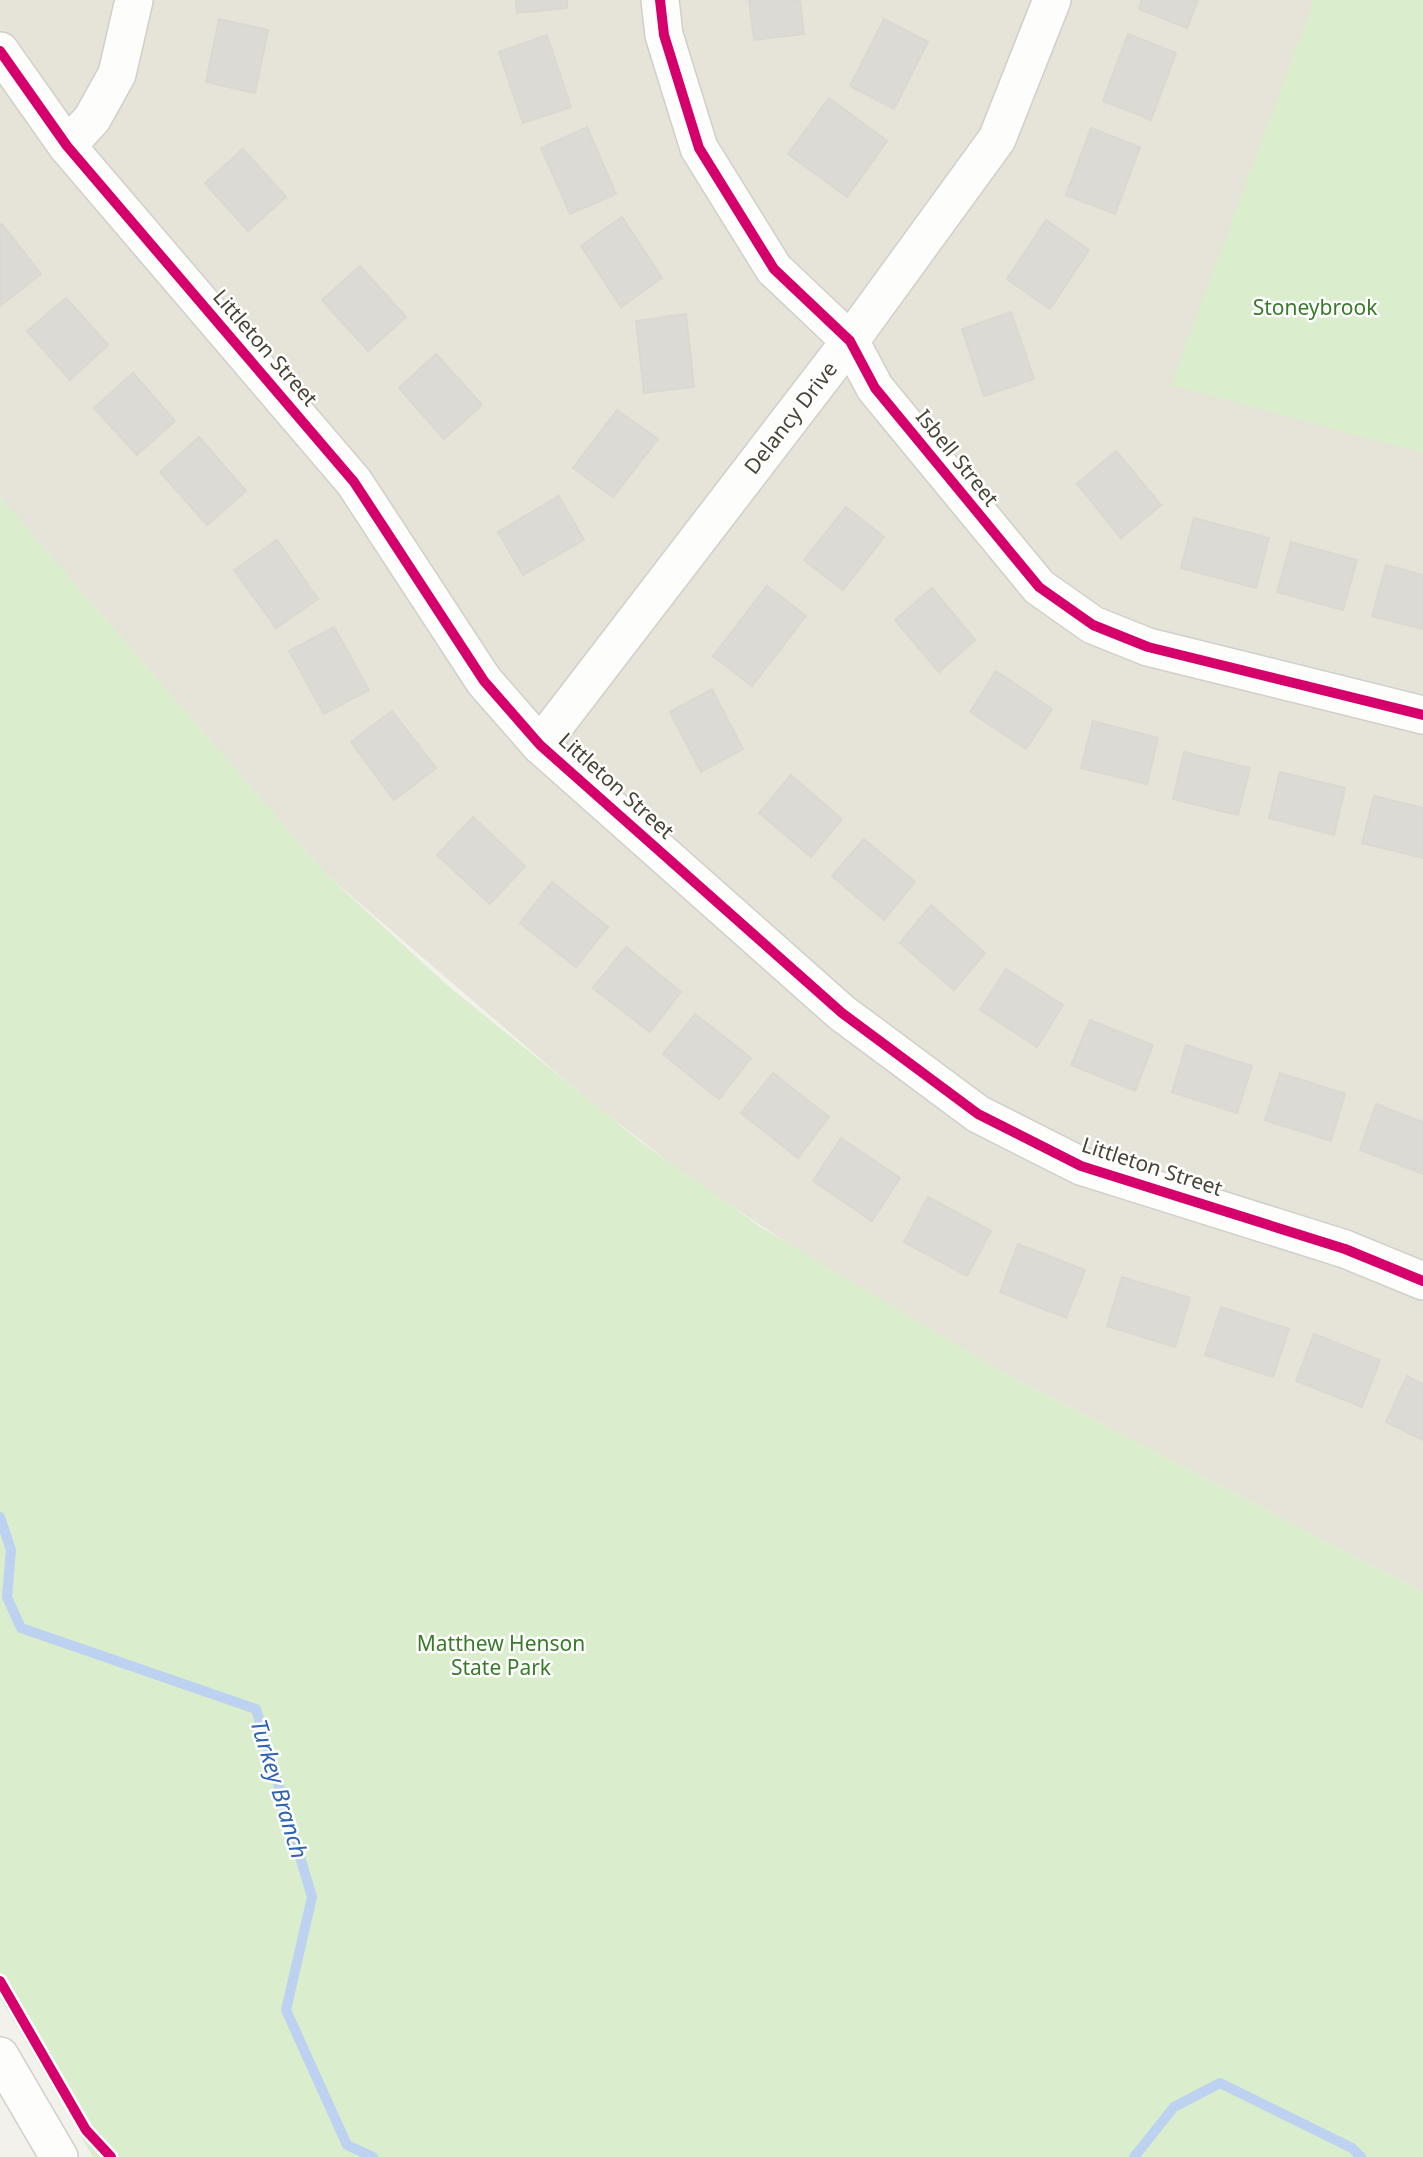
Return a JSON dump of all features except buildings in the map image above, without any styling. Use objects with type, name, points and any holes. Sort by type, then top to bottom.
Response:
[{"type":"street","points":[[67,146],[92,118],[117,74],[134,0]]},
{"type":"street","name":"Isbell Street","points":[[660,0],[664,35],[699,148],[774,269],[850,341],[875,388],[1039,587],[1093,625],[1148,647],[1423,715]]},
{"type":"street","name":"Delancy Drive","points":[[540,745],[850,341],[997,139],[1052,0]]},
{"type":"street","name":"Littleton Street","points":[[0,51],[67,146],[354,482],[484,681],[540,745],[842,1013],[978,1114],[1081,1166],[1345,1249],[1423,1282]]},
{"type":"street","points":[[0,2056],[59,2157]]},
{"type":"shaded area","points":[[0,0],[1423,0],[1423,1592],[997,1369],[821,1265],[699,1185],[587,1099],[328,876],[0,497]]},
{"type":"green space","name":"Stoneybrook","points":[[1314,0],[1423,0],[1423,453],[1171,385]]},
{"type":"green space","name":"Matthew Henson State Park","points":[[0,497],[328,876],[447,985],[641,1142],[759,1226],[997,1369],[1423,1592],[1423,2157],[93,2157],[0,1998]]},
{"type":"waterway","name":"Turkey Branch","points":[[0,1517],[11,1550],[7,1597],[21,1628],[256,1709],[312,1897],[286,2010],[347,2145],[373,2157]]},
{"type":"waterway","name":"Turkey Branch","points":[[1134,2157],[1174,2107],[1220,2083],[1352,2148],[1361,2157]]},
{"type":"cycle path","points":[[660,0],[664,35],[699,148],[774,269],[850,341],[875,388],[1039,587],[1093,625],[1148,647],[1423,715]]},
{"type":"cycle path","points":[[0,51],[67,146],[354,482],[484,681],[540,745],[842,1013],[978,1114],[1081,1166],[1345,1249],[1423,1281]]},
{"type":"cycle path","points":[[0,1981],[86,2130],[111,2157]]}]
